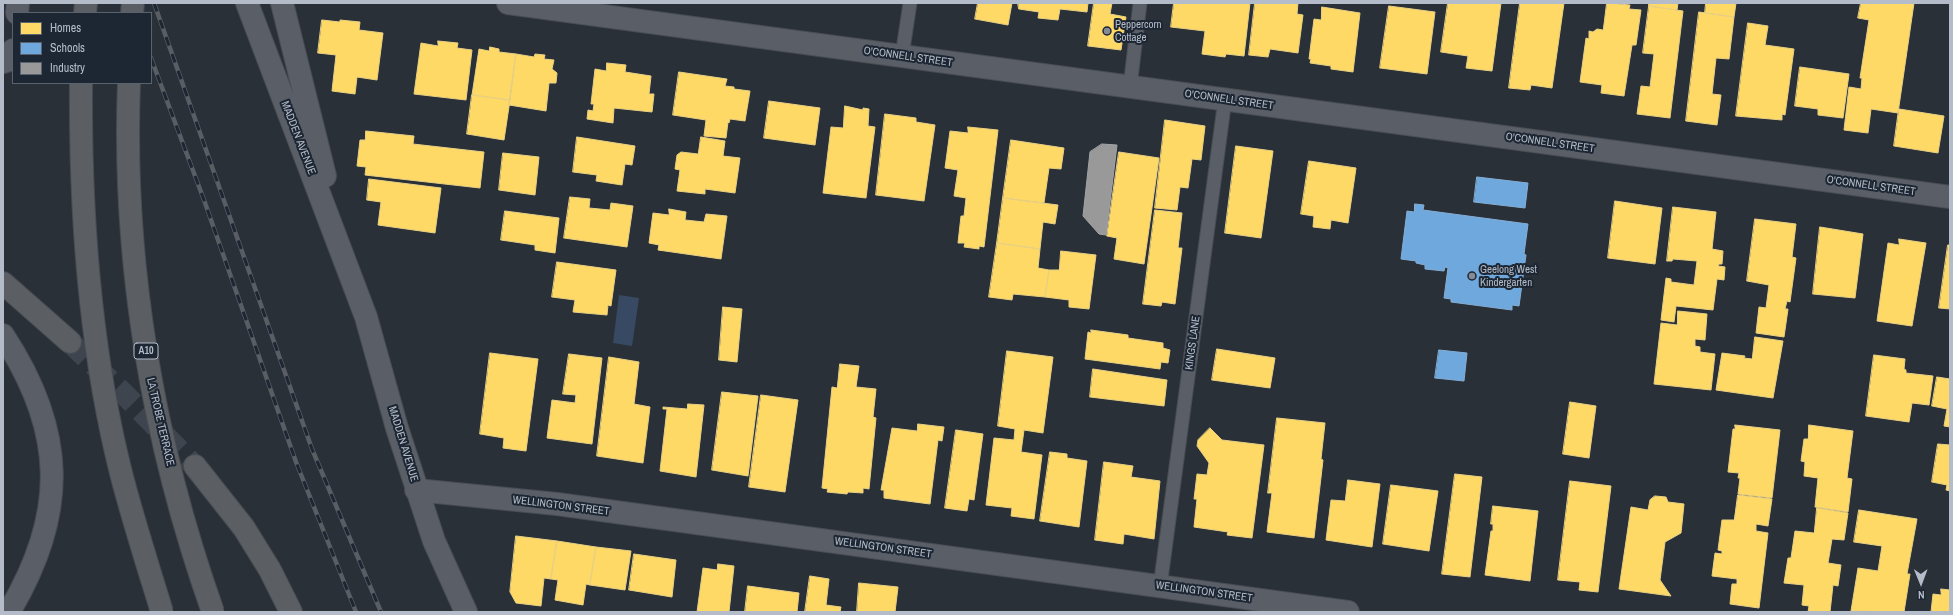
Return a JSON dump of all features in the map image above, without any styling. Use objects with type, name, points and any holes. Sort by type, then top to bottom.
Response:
[{"type":"highway","points":[[81,84],[83,194],[91,304],[108,410],[121,472],[162,612]]},
{"type":"highway","name":"LA TROBE TERRACE","points":[[129,84],[129,186],[132,238],[147,361],[167,454],[197,569],[213,612]]},
{"type":"highway","points":[[3,283],[70,342]]},
{"type":"highway","points":[[195,466],[244,528],[270,570],[291,612]]},
{"type":"street","name":"MADDEN AVENUE","points":[[247,3],[366,317],[416,490],[434,541],[466,612]]},
{"type":"street","name":"MADDEN AVENUE","points":[[282,3],[350,272]]},
{"type":"street","name":"O'CONNELL STREET","points":[[508,3],[1950,197]]},
{"type":"street","points":[[3,334],[26,373],[36,396],[48,436],[52,471],[49,516],[45,535],[29,576],[9,612]]},
{"type":"street","name":"WELLINGTON STREET","points":[[416,490],[557,504],[1348,612]]},
{"type":"lane","points":[[902,56],[910,3]]},
{"type":"lane","points":[[1130,86],[1140,3]]},
{"type":"lane","name":"KINGS LANE","points":[[1160,586],[1225,99]]},
{"type":"water","points":[[619,295],[639,298],[632,346],[613,343]]},
{"type":"building: Homes","points":[[978,3],[1012,3],[1008,25],[975,19]]},
{"type":"building: Homes","points":[[1018,3],[1088,3],[1087,12],[1060,9],[1058,20],[1038,18],[1039,12],[1019,9]]},
{"type":"building: Homes","name":"Peppercorn Cottage","points":[[1094,3],[1112,3],[1110,14],[1126,17],[1121,50],[1088,46]]},
{"type":"building: Homes","points":[[1174,3],[1250,3],[1244,56],[1226,54],[1225,57],[1202,54],[1205,31],[1171,27]]},
{"type":"building: Homes","points":[[1255,3],[1298,3],[1297,14],[1303,15],[1298,53],[1270,49],[1268,57],[1249,55]]},
{"type":"building: Homes","points":[[1448,3],[1501,3],[1492,71],[1466,68],[1468,56],[1441,52]]},
{"type":"building: Homes","points":[[1520,3],[1564,3],[1552,88],[1531,85],[1530,90],[1509,88]]},
{"type":"building: Homes","points":[[1607,3],[1630,5],[1629,9],[1641,10],[1636,45],[1632,45],[1624,96],[1601,93],[1602,85],[1580,82],[1586,38],[1589,39],[1589,31],[1593,32],[1597,29],[1603,30]]},
{"type":"building: Homes","points":[[1649,3],[1678,3],[1677,10],[1649,6]]},
{"type":"building: Homes","points":[[1706,3],[1736,3],[1734,17],[1705,13]]},
{"type":"building: Homes","points":[[1861,3],[1914,3],[1898,113],[1871,109],[1868,133],[1844,130],[1849,87],[1861,89],[1862,78],[1860,78],[1869,20],[1858,18]]},
{"type":"building: Homes","points":[[1389,6],[1435,12],[1427,74],[1380,68]]},
{"type":"building: Homes","points":[[1649,6],[1683,11],[1670,118],[1637,114],[1641,86],[1650,87],[1654,54],[1643,53]]},
{"type":"building: Homes","points":[[1322,7],[1360,13],[1353,72],[1331,69],[1331,66],[1310,63],[1311,59],[1309,59],[1314,19],[1321,20]]},
{"type":"building: Homes","points":[[1699,12],[1734,17],[1729,59],[1716,58],[1712,94],[1721,95],[1717,125],[1686,121]]},
{"type":"building: Homes","points":[[322,20],[360,22],[359,30],[383,33],[377,80],[357,77],[355,94],[332,91],[336,55],[318,53]]},
{"type":"building: Homes","points":[[1748,23],[1768,26],[1765,45],[1794,49],[1785,115],[1782,114],[1782,120],[1736,116]]},
{"type":"building: Homes","points":[[438,41],[458,43],[457,48],[472,50],[466,100],[414,94],[421,43],[438,46]]},
{"type":"building: Homes","points":[[490,47],[499,49],[499,52],[516,54],[510,100],[472,95],[479,49],[489,51]]},
{"type":"building: Homes","points":[[516,54],[534,57],[535,54],[545,55],[544,59],[554,60],[552,69],[557,73],[556,83],[549,83],[546,111],[509,105]]},
{"type":"building: Homes","points":[[607,63],[626,65],[625,72],[651,76],[649,94],[654,94],[652,112],[614,108],[613,123],[587,119],[588,110],[593,111],[594,104],[591,104],[595,69],[606,71]]},
{"type":"building: Homes","points":[[1800,67],[1849,74],[1843,118],[1818,115],[1818,109],[1795,106]]},
{"type":"building: Homes","points":[[679,72],[727,79],[725,86],[750,91],[745,121],[730,119],[729,123],[728,122],[726,138],[704,136],[706,120],[673,115]]},
{"type":"building: Homes","points":[[472,95],[510,100],[504,140],[467,134]]},
{"type":"building: Homes","points":[[769,101],[820,108],[815,145],[764,138]]},
{"type":"building: Homes","points":[[845,106],[863,110],[863,108],[869,109],[868,126],[875,127],[866,198],[823,193],[831,127],[843,128]]},
{"type":"building: Homes","points":[[1899,109],[1944,116],[1938,153],[1894,146]]},
{"type":"building: Homes","points":[[885,114],[916,118],[916,122],[935,125],[924,201],[876,195]]},
{"type":"building: Homes","points":[[1165,120],[1205,126],[1201,160],[1192,159],[1188,188],[1180,187],[1177,210],[1155,208]]},
{"type":"building: Homes","points":[[968,127],[998,130],[984,247],[979,246],[979,249],[964,247],[965,243],[958,243],[961,216],[964,216],[966,198],[954,196],[958,170],[945,168],[950,131],[968,133]]},
{"type":"building: Homes","points":[[366,131],[414,136],[413,144],[484,152],[480,188],[365,175],[366,167],[357,166],[360,140],[365,140]]},
{"type":"building: Homes","points":[[577,137],[635,146],[632,165],[625,164],[622,185],[596,181],[597,175],[573,172]]},
{"type":"building: Homes","points":[[701,137],[725,141],[723,156],[740,158],[735,193],[705,189],[705,194],[677,191],[680,170],[675,169],[677,155],[681,152],[698,154]]},
{"type":"building: Homes","points":[[1011,140],[1064,148],[1061,169],[1049,168],[1044,203],[1003,198]]},
{"type":"building: Homes","points":[[1236,146],[1273,151],[1261,238],[1225,233]]},
{"type":"building: Homes","points":[[1119,152],[1159,158],[1144,264],[1114,259],[1117,238],[1107,236]]},
{"type":"building: Homes","points":[[503,153],[539,157],[535,195],[499,190]]},
{"type":"building: Homes","points":[[1309,161],[1356,168],[1348,223],[1331,220],[1330,229],[1313,227],[1314,216],[1301,214]]},
{"type":"building: Homes","points":[[369,179],[441,188],[435,233],[378,225],[381,202],[367,200]]},
{"type":"building: Homes","points":[[570,197],[590,199],[589,208],[610,210],[611,203],[633,206],[627,247],[564,238]]},
{"type":"building: Homes","points":[[1003,198],[1058,205],[1055,224],[1043,222],[1040,249],[997,243]]},
{"type":"building: Homes","points":[[1615,201],[1662,208],[1655,264],[1608,258]]},
{"type":"building: Homes","points":[[1673,207],[1716,212],[1712,249],[1723,251],[1722,264],[1719,264],[1718,266],[1725,267],[1724,280],[1717,279],[1713,310],[1676,306],[1674,322],[1661,320],[1666,278],[1671,279],[1671,282],[1694,285],[1697,261],[1673,259],[1672,261],[1667,261]]},
{"type":"building: Homes","points":[[669,209],[686,212],[685,220],[704,222],[706,214],[727,216],[721,259],[658,250],[659,245],[649,243],[653,213],[669,215]]},
{"type":"building: Homes","points":[[1155,210],[1182,213],[1178,248],[1182,248],[1175,304],[1162,302],[1161,306],[1143,304]]},
{"type":"building: Homes","points":[[505,211],[559,218],[555,253],[535,250],[535,245],[501,240]]},
{"type":"building: Homes","points":[[1755,219],[1796,224],[1792,257],[1796,258],[1790,302],[1787,301],[1785,309],[1788,309],[1784,337],[1756,333],[1759,307],[1766,308],[1769,285],[1747,281]]},
{"type":"building: Homes","points":[[1820,227],[1863,234],[1855,298],[1813,294]]},
{"type":"building: Homes","points":[[1899,239],[1926,243],[1912,326],[1877,321],[1888,243],[1899,245]]},
{"type":"building: Homes","points":[[997,243],[1040,249],[1038,268],[1049,270],[1045,297],[1013,294],[1012,300],[989,297]]},
{"type":"building: Homes","points":[[1948,245],[1950,245],[1950,309],[1939,308]]},
{"type":"building: Homes","points":[[1061,251],[1096,255],[1089,309],[1069,307],[1069,300],[1045,297],[1049,270],[1059,270]]},
{"type":"building: Homes","points":[[557,262],[616,270],[611,306],[608,305],[607,315],[573,312],[575,300],[552,297]]},
{"type":"building: Homes","points":[[723,307],[742,309],[737,362],[719,360]]},
{"type":"building: Homes","points":[[1678,311],[1707,314],[1705,340],[1695,339],[1695,346],[1700,347],[1700,352],[1715,354],[1711,390],[1654,384],[1661,323],[1677,325]]},
{"type":"building: Homes","points":[[1091,330],[1128,335],[1128,338],[1163,343],[1163,348],[1170,350],[1168,363],[1161,362],[1160,369],[1085,359],[1088,332],[1091,333]]},
{"type":"building: Homes","points":[[1755,337],[1783,341],[1773,398],[1716,390],[1722,353],[1745,356],[1744,358],[1752,359]]},
{"type":"building: Homes","points":[[1217,349],[1275,358],[1270,388],[1212,380]]},
{"type":"building: Homes","points":[[1007,351],[1053,357],[1043,433],[1024,430],[1021,452],[1042,455],[1034,519],[1011,516],[1012,508],[986,505],[994,438],[1014,440],[1015,429],[998,426]]},
{"type":"building: Homes","points":[[490,353],[538,359],[526,451],[503,448],[504,438],[480,434]]},
{"type":"building: Homes","points":[[569,354],[602,358],[592,444],[547,438],[552,400],[575,403],[576,395],[563,394]]},
{"type":"building: Homes","points":[[1874,355],[1905,359],[1904,369],[1906,370],[1906,373],[1933,376],[1929,405],[1912,403],[1909,422],[1866,416]]},
{"type":"building: Homes","points":[[609,357],[639,362],[634,404],[650,407],[643,463],[597,456]]},
{"type":"building: Homes","points":[[840,364],[859,366],[856,387],[876,389],[873,417],[876,418],[869,489],[863,488],[863,493],[848,492],[847,494],[827,492],[828,489],[822,488],[832,387],[837,388]]},
{"type":"building: Homes","points":[[1093,369],[1167,380],[1164,406],[1090,397]]},
{"type":"building: Homes","points":[[1937,377],[1950,379],[1950,427],[1944,426],[1947,409],[1932,406]]},
{"type":"building: Homes","points":[[722,392],[758,396],[748,476],[712,470]]},
{"type":"building: Homes","points":[[761,395],[798,400],[785,492],[749,487]]},
{"type":"building: Homes","points":[[1570,402],[1596,406],[1589,458],[1563,454]]},
{"type":"building: Homes","points":[[688,404],[704,405],[696,477],[660,471],[667,409],[663,409],[663,407],[687,409]]},
{"type":"building: Homes","points":[[1277,418],[1325,423],[1321,459],[1323,460],[1314,538],[1267,532],[1272,493],[1268,493]]},
{"type":"building: Homes","points":[[918,424],[944,427],[942,441],[938,440],[930,504],[884,498],[884,490],[881,490],[892,428],[917,431]]},
{"type":"building: Homes","points":[[1735,425],[1780,430],[1772,498],[1738,494],[1740,478],[1738,478],[1739,473],[1728,472],[1733,429],[1735,429]]},
{"type":"building: Homes","points":[[1809,425],[1853,431],[1847,478],[1852,479],[1848,512],[1815,507],[1818,478],[1804,476],[1805,462],[1801,461],[1804,439],[1808,439]]},
{"type":"building: Homes","points":[[1210,428],[1222,440],[1264,445],[1252,538],[1227,535],[1228,532],[1194,527],[1197,499],[1194,499],[1197,474],[1207,475],[1209,463],[1197,446],[1198,440]]},
{"type":"building: Homes","points":[[956,430],[983,434],[974,500],[969,499],[967,511],[945,508]]},
{"type":"building: Homes","points":[[1938,444],[1950,445],[1950,491],[1946,490],[1947,485],[1932,482]]},
{"type":"building: Homes","points":[[1050,452],[1067,454],[1067,458],[1087,461],[1079,527],[1040,521]]},
{"type":"building: Homes","points":[[1104,462],[1133,466],[1131,477],[1160,481],[1154,539],[1124,534],[1123,544],[1095,540]]},
{"type":"building: Homes","points":[[1455,474],[1482,477],[1470,577],[1442,574]]},
{"type":"building: Homes","points":[[1348,480],[1380,484],[1372,547],[1326,540],[1331,500],[1345,501]]},
{"type":"building: Homes","points":[[1570,481],[1611,486],[1598,592],[1579,590],[1580,582],[1558,580]]},
{"type":"building: Homes","points":[[1391,485],[1438,491],[1429,551],[1383,544]]},
{"type":"building: Homes","points":[[1738,495],[1772,499],[1768,526],[1756,524],[1756,531],[1768,533],[1759,608],[1730,604],[1732,584],[1737,584],[1737,579],[1712,576],[1715,553],[1722,554],[1722,551],[1718,550],[1722,520],[1734,520]]},
{"type":"building: Homes","points":[[1655,496],[1666,497],[1668,502],[1684,504],[1681,533],[1665,542],[1660,580],[1671,596],[1619,589],[1631,507],[1648,510],[1650,500]]},
{"type":"building: Homes","points":[[1493,506],[1538,511],[1530,581],[1485,575],[1491,531],[1493,531],[1493,524],[1491,524]]},
{"type":"building: Homes","points":[[1817,508],[1848,513],[1844,540],[1832,539],[1828,563],[1841,565],[1838,586],[1833,585],[1830,612],[1808,612],[1809,606],[1802,605],[1804,585],[1784,583],[1788,558],[1791,558],[1795,531],[1814,533]]},
{"type":"building: Homes","points":[[1859,510],[1917,519],[1907,574],[1910,574],[1904,612],[1851,611],[1858,568],[1878,571],[1882,546],[1854,542]]},
{"type":"building: Homes","points":[[516,536],[557,541],[551,579],[544,578],[541,606],[516,603],[510,592]]},
{"type":"building: Homes","points":[[557,541],[596,547],[590,585],[586,584],[583,605],[555,600],[558,580],[551,579]]},
{"type":"building: Homes","points":[[596,547],[631,551],[625,590],[590,585]]},
{"type":"building: Homes","points":[[634,554],[676,560],[672,597],[629,590]]},
{"type":"building: Homes","points":[[718,564],[734,566],[729,612],[697,612],[703,568],[717,570]]},
{"type":"building: Homes","points":[[810,576],[829,579],[826,605],[841,607],[840,612],[805,612]]},
{"type":"building: Homes","points":[[859,583],[898,587],[895,612],[857,612]]},
{"type":"building: Homes","points":[[748,586],[799,593],[797,612],[745,612]]},
{"type":"building: Homes","points":[[1941,589],[1950,590],[1950,612],[1931,612],[1933,594],[1941,595]]},
{"type":"building: Schools","points":[[1477,177],[1528,183],[1525,208],[1474,202]]},
{"type":"building: Schools","points":[[1415,204],[1424,205],[1423,210],[1528,224],[1524,254],[1526,255],[1519,306],[1512,305],[1512,310],[1451,302],[1451,299],[1444,298],[1448,268],[1445,267],[1444,271],[1425,269],[1425,265],[1416,263],[1416,261],[1401,259],[1407,211],[1414,212]]},
{"type":"building: Schools","points":[[1439,350],[1467,353],[1464,381],[1435,378]]},
{"type":"building: Industry","points":[[1102,144],[1117,145],[1106,235],[1099,234],[1083,216],[1090,152]]},
{"type":"tunnel","points":[[70,342],[195,466]]},
{"type":"railway","points":[[132,3],[135,12]]},
{"type":"railway","points":[[154,3],[312,449],[381,612]]},
{"type":"railway","points":[[152,61],[204,200],[296,462],[356,612]]},
{"type":"place","name":"Peppercorn Cottage","points":[[1107,31]]},
{"type":"place","name":"Geelong West Kindergarten","points":[[1472,276]]}]
